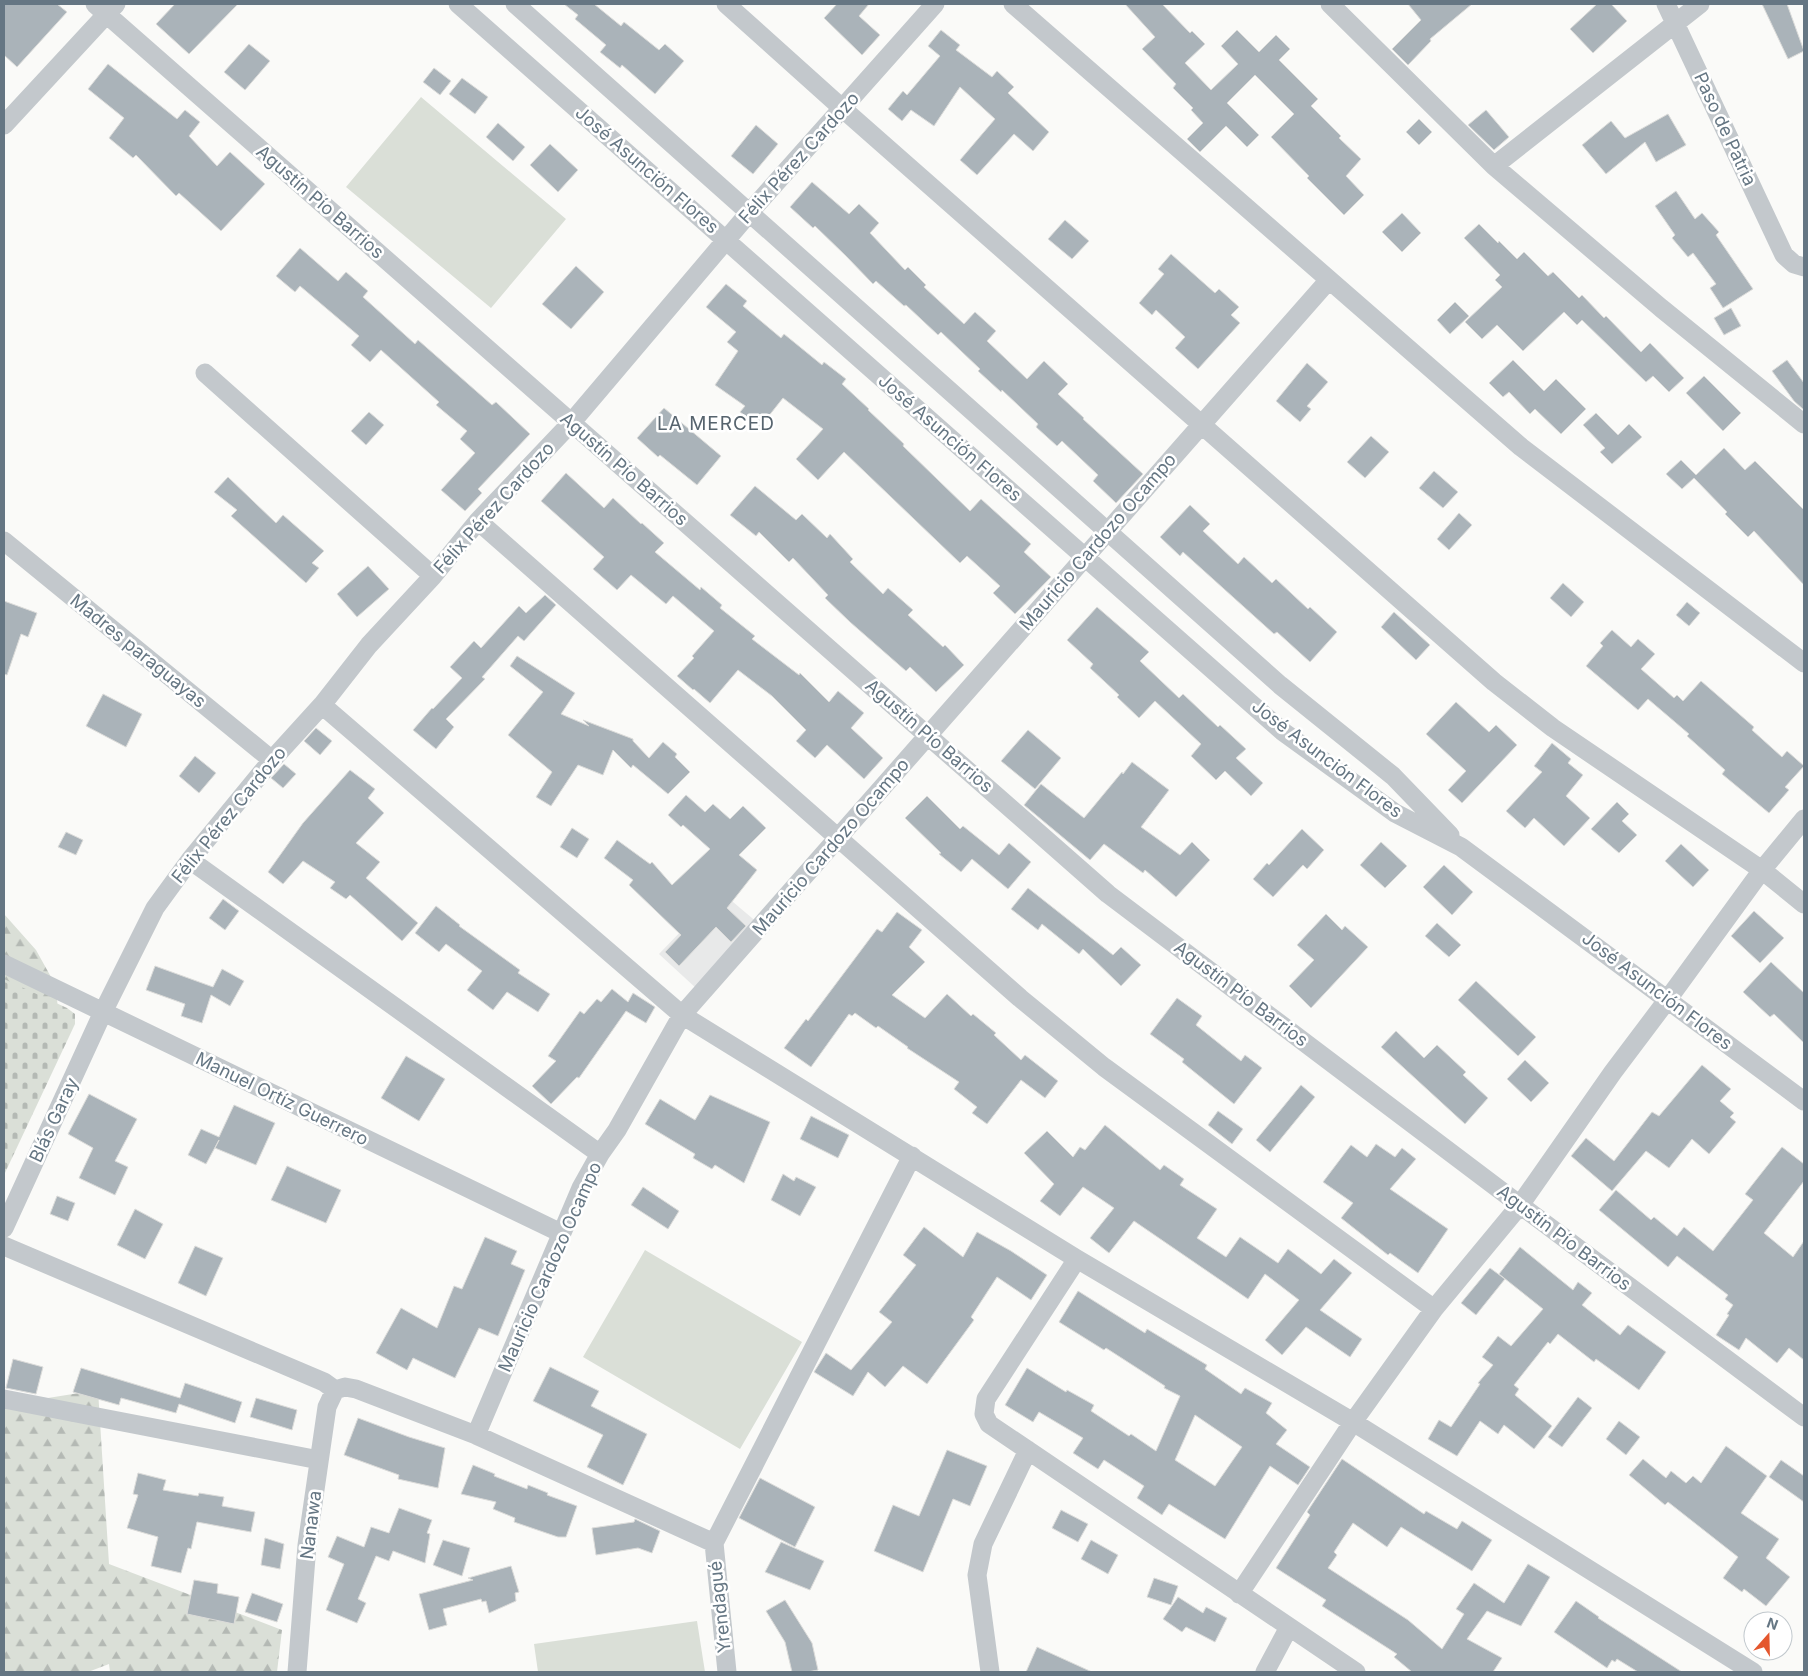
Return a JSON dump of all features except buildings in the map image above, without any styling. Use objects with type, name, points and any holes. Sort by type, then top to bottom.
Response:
[{"type":"street","name":"José Asunción Flores","points":[[458,4],[1282,731],[1395,813],[1461,847],[1804,1101]]},
{"type":"street","name":"José Asunción Flores","points":[[515,4],[1280,685],[1393,776],[1461,847]]},
{"type":"street","points":[[726,4],[1494,682],[1553,728],[1762,870],[1804,904]]},
{"type":"street","name":"Félix Pérez Cardozo","points":[[104,1012],[155,908],[190,860],[272,760],[322,705],[369,645],[432,576],[478,521],[570,423],[749,213],[935,4]]},
{"type":"street","points":[[1013,4],[1520,447],[1804,663]]},
{"type":"street","points":[[1330,4],[1494,166],[1661,308],[1804,424]]},
{"type":"street","name":"Paso de Patria","points":[[1666,4],[1784,255],[1794,264],[1804,267]]},
{"type":"street","points":[[1494,166],[1700,4]]},
{"type":"street","points":[[4,124],[106,7]]},
{"type":"street","name":"Agustín Pío Barrios","points":[[106,7],[570,423],[1108,894],[1804,1417]]},
{"type":"street","name":"Mauricio Cardozo Ocampo","points":[[476,1435],[581,1188],[600,1154],[617,1130],[682,1015],[1328,281]]},
{"type":"street","points":[[204,373],[432,576]]},
{"type":"street","points":[[478,521],[1020,998],[1104,1067],[1434,1309]]},
{"type":"street","name":"Madres paraguayas","points":[[4,543],[272,760]]},
{"type":"street","points":[[322,705],[682,1015],[1077,1259],[1353,1422],[1753,1672]]},
{"type":"street","points":[[1239,1594],[1353,1422],[1434,1309],[1520,1204],[1613,1072],[1762,870],[1804,819]]},
{"type":"street","points":[[190,860],[600,1154]]},
{"type":"street","name":"Manuel Ortíz Guerrero","points":[[4,964],[561,1234]]},
{"type":"street","name":"Blás Garay","points":[[4,1228],[104,1012]]},
{"type":"street","points":[[4,1246],[340,1389],[356,1389],[476,1435],[714,1543],[912,1156]]},
{"type":"street","points":[[1077,1259],[986,1399],[984,1414],[989,1424],[1356,1672]]},
{"type":"street","name":"Nanawa","points":[[298,1672],[306,1544],[327,1407],[340,1389]]},
{"type":"street","points":[[4,1399],[319,1460]]},
{"type":"street","points":[[990,1672],[977,1575],[983,1544],[1028,1450]]},
{"type":"street","name":"Yrendagué","points":[[714,1543],[727,1672]]},
{"type":"street","points":[[1264,1672],[1289,1627]]},
{"type":"shaded area","points":[[720,891],[759,924],[697,989],[659,954]]},
{"type":"green space","points":[[421,97],[566,219],[491,308],[346,187]]},
{"type":"green space","points":[[4,914],[36,950],[56,986],[59,1024],[4,1124]]},
{"type":"green space","points":[[4,979],[67,1008],[75,1014],[75,1024],[4,1175]]},
{"type":"green space","points":[[645,1250],[802,1342],[740,1449],[583,1357]]},
{"type":"green space","points":[[98,1390],[109,1564],[282,1630],[277,1672],[110,1672],[109,1664],[88,1672],[4,1672],[4,1405]]},
{"type":"green space","points":[[697,1621],[705,1672],[538,1672],[534,1644]]},
{"type":"district","name":"LA MERCED","points":[[716,423]]}]
